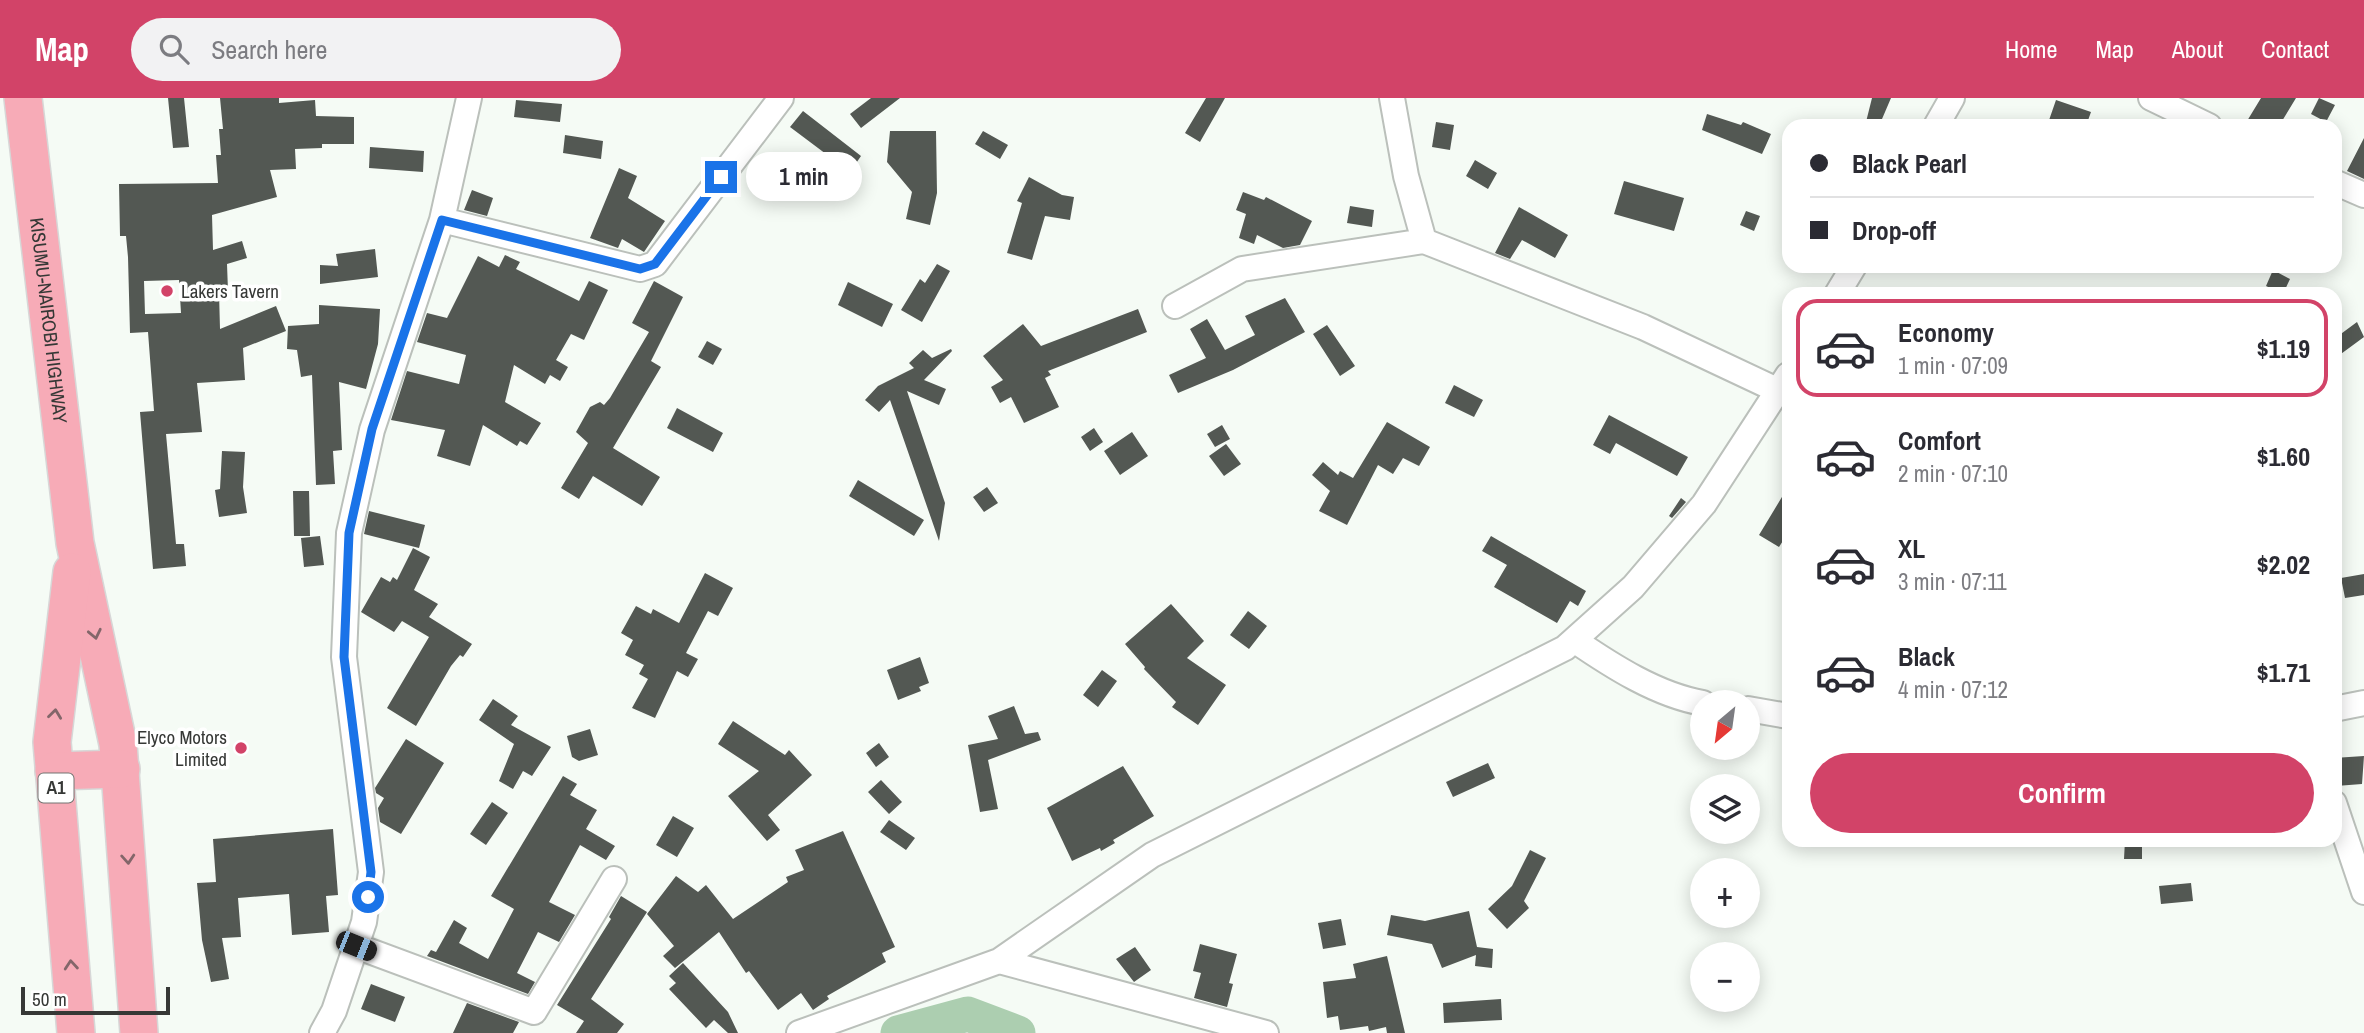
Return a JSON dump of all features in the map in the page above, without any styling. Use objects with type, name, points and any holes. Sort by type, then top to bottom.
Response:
[{"type":"highway","name":"KISUMU-NAIROBI HIGHWAY","points":[[23,98],[75,544]]},
{"type":"highway","name":"A1","points":[[75,544],[121,769],[139,1033]]},
{"type":"highway","name":"A1","points":[[75,544],[52,741],[76,1033]]},
{"type":"highway","points":[[54,771],[121,769]]},
{"type":"street","points":[[322,1033],[334,1012],[364,922],[371,872],[344,657],[349,533],[372,429],[442,220],[470,98]]},
{"type":"street","points":[[442,220],[640,269],[648,268],[655,264],[781,98]]},
{"type":"street","points":[[1392,98],[1406,176],[1424,241]]},
{"type":"street","points":[[1940,119],[1951,98]]},
{"type":"street","points":[[2151,98],[2194,119]]},
{"type":"street","points":[[2342,185],[2364,195]]},
{"type":"street","points":[[1175,306],[1242,270],[1424,241],[1782,382]]},
{"type":"street","points":[[799,1033],[999,961],[1152,855],[1565,648],[1633,587],[1704,503],[1782,386]]},
{"type":"street","points":[[1574,640],[1604,661],[1647,683],[1690,698]]},
{"type":"street","points":[[2342,707],[2364,703]]},
{"type":"street","points":[[1760,711],[1782,715]]},
{"type":"street","points":[[2342,827],[2364,892]]},
{"type":"street","points":[[356,946],[534,1012],[614,879]]},
{"type":"street","points":[[999,961],[1266,1033]]},
{"type":"building","points":[[168,98],[184,98],[189,147],[173,148]]},
{"type":"building","points":[[220,98],[279,98],[279,103],[315,100],[316,116],[354,117],[354,144],[322,144],[322,148],[295,149],[296,169],[270,170],[277,197],[212,215],[213,250],[242,241],[247,258],[227,264],[228,291],[219,292],[220,329],[276,306],[286,331],[243,348],[245,380],[197,383],[202,432],[166,434],[176,544],[184,544],[186,566],[153,569],[140,412],[154,411],[148,332],[130,333],[128,257],[126,236],[120,236],[119,184],[218,183],[216,155],[221,155],[219,129],[223,129]],"holes":[[[179,280],[181,313],[145,314],[144,281]]]},
{"type":"building","points":[[871,98],[900,98],[861,128],[850,114]]},
{"type":"building","points":[[1206,98],[1225,98],[1200,142],[1185,133]]},
{"type":"building","points":[[1872,98],[1891,98],[1882,119],[1867,119]]},
{"type":"building","points":[[2261,98],[2296,98],[2283,119],[2248,119]]},
{"type":"building","points":[[2319,98],[2335,105],[2328,119],[2311,114]]},
{"type":"building","points":[[516,100],[562,104],[560,122],[514,117]]},
{"type":"building","points":[[2056,100],[2091,112],[2088,119],[2049,119]]},
{"type":"building","points":[[803,111],[861,156],[850,172],[790,127]]},
{"type":"building","points":[[1707,114],[1741,125],[1743,122],[1771,134],[1762,154],[1702,130]]},
{"type":"building","points":[[1436,122],[1454,125],[1450,150],[1432,147]]},
{"type":"building","points":[[890,131],[936,131],[937,193],[930,225],[906,219],[912,192],[887,162]]},
{"type":"building","points":[[983,131],[1008,145],[1000,159],[975,144]]},
{"type":"building","points":[[565,135],[603,141],[601,159],[563,153]]},
{"type":"building","points":[[2364,138],[2364,179],[2347,171]]},
{"type":"building","points":[[370,147],[424,151],[423,172],[369,168]]},
{"type":"building","points":[[1475,160],[1497,173],[1488,189],[1466,176]]},
{"type":"building","points":[[619,168],[637,176],[628,198],[665,221],[644,252],[622,239],[618,248],[590,238]]},
{"type":"building","points":[[1029,177],[1062,195],[1074,197],[1070,220],[1045,216],[1032,260],[1007,253],[1022,203],[1017,201]]},
{"type":"building","points":[[1624,181],[1684,198],[1674,231],[1614,214]]},
{"type":"building","points":[[472,190],[493,198],[487,216],[464,210]]},
{"type":"building","points":[[1243,192],[1264,200],[1266,197],[1312,221],[1300,245],[1283,248],[1257,235],[1254,244],[1239,238],[1246,214],[1236,210]]},
{"type":"building","points":[[1350,206],[1374,210],[1372,227],[1347,223]]},
{"type":"building","points":[[1519,207],[1568,235],[1555,258],[1522,240],[1510,259],[1495,253]]},
{"type":"building","points":[[1746,211],[1760,216],[1754,231],[1740,225]]},
{"type":"building","points":[[375,249],[378,277],[320,284],[320,265],[338,266],[336,254]]},
{"type":"building","points":[[505,255],[520,262],[516,269],[579,301],[589,281],[608,290],[584,340],[571,334],[556,360],[568,367],[560,381],[550,375],[545,384],[514,365],[505,402],[541,423],[527,445],[520,441],[517,446],[483,425],[470,466],[437,456],[445,430],[391,420],[407,371],[459,384],[466,355],[417,342],[427,313],[447,318],[478,256],[499,267]]},
{"type":"building","points":[[937,264],[950,271],[922,322],[901,310],[920,279],[925,283]]},
{"type":"building","points":[[2272,273],[2279,273],[2290,279],[2286,287],[2266,286]]},
{"type":"building","points":[[654,281],[683,297],[651,361],[661,367],[613,448],[660,477],[642,506],[593,476],[579,499],[561,488],[588,443],[576,432],[590,407],[600,402],[604,405],[610,398],[649,332],[632,323]]},
{"type":"building","points":[[848,282],[893,304],[882,327],[838,305]]},
{"type":"building","points":[[1285,298],[1305,332],[1233,370],[1178,393],[1169,375],[1206,358],[1190,329],[1207,319],[1225,350],[1255,335],[1245,316]]},
{"type":"building","points":[[319,305],[380,309],[378,344],[366,389],[339,382],[342,450],[333,451],[335,484],[316,485],[312,375],[301,377],[297,350],[287,349],[288,326],[319,324]]},
{"type":"building","points":[[1138,309],[1147,332],[1048,371],[1051,375],[1045,378],[1059,407],[1024,423],[1011,397],[1000,403],[991,387],[1003,380],[983,356],[1023,324],[1041,346]]},
{"type":"building","points":[[2357,322],[2364,337],[2342,353],[2342,333]]},
{"type":"building","points":[[1327,325],[1355,366],[1340,376],[1313,334]]},
{"type":"building","points":[[707,341],[722,349],[713,365],[698,357]]},
{"type":"building","points":[[951,349],[924,380],[946,389],[939,405],[907,391],[945,503],[939,541],[890,400],[879,412],[865,400],[878,386],[914,368],[909,363],[923,350],[932,358]]},
{"type":"building","points":[[1454,385],[1483,400],[1474,417],[1445,403]]},
{"type":"building","points":[[677,408],[723,433],[713,452],[667,428]]},
{"type":"building","points":[[1609,415],[1688,457],[1677,476],[1616,443],[1610,454],[1593,445]]},
{"type":"building","points":[[1387,422],[1430,447],[1419,466],[1403,458],[1393,474],[1378,465],[1347,525],[1319,511],[1330,491],[1312,475],[1323,462],[1338,475],[1340,471],[1353,478]]},
{"type":"building","points":[[1222,425],[1230,439],[1215,447],[1207,434]]},
{"type":"building","points":[[1094,428],[1103,442],[1090,451],[1081,437]]},
{"type":"building","points":[[1132,432],[1148,456],[1120,475],[1104,451]]},
{"type":"building","points":[[1226,444],[1241,464],[1224,476],[1209,456]]},
{"type":"building","points":[[222,451],[245,452],[243,487],[247,513],[219,517],[215,490],[220,489]]},
{"type":"building","points":[[858,480],[924,520],[914,536],[849,496]]},
{"type":"building","points":[[987,487],[998,503],[984,512],[973,497]]},
{"type":"building","points":[[293,491],[309,491],[310,536],[294,536]]},
{"type":"building","points":[[1782,497],[1782,542],[1779,547],[1759,535]]},
{"type":"building","points":[[1681,498],[1686,502],[1672,518],[1669,516]]},
{"type":"building","points":[[369,511],[425,525],[419,548],[364,534]]},
{"type":"building","points":[[320,536],[324,565],[304,567],[301,538]]},
{"type":"building","points":[[1491,536],[1586,591],[1578,606],[1570,601],[1557,623],[1494,587],[1507,565],[1482,551]]},
{"type":"building","points":[[413,548],[430,557],[414,590],[438,604],[429,617],[472,644],[463,657],[460,655],[451,666],[416,726],[387,708],[429,637],[402,621],[394,632],[361,612],[381,577],[390,582],[393,577],[397,580]]},
{"type":"building","points":[[705,573],[733,588],[718,616],[708,611],[686,653],[698,659],[688,677],[677,671],[655,718],[632,708],[648,679],[639,674],[644,665],[625,655],[633,640],[621,633],[636,606],[651,614],[653,609],[679,623]]},
{"type":"building","points":[[2364,574],[2364,595],[2345,598],[2342,578]]},
{"type":"building","points":[[1171,604],[1204,641],[1187,658],[1226,685],[1198,725],[1172,707],[1176,702],[1144,669],[1125,644]]},
{"type":"building","points":[[1248,611],[1267,626],[1249,649],[1230,635]]},
{"type":"building","points":[[920,657],[929,683],[919,687],[921,691],[898,700],[887,670]]},
{"type":"building","points":[[1102,670],[1117,681],[1098,707],[1083,695]]},
{"type":"building","points":[[493,699],[518,716],[511,725],[551,747],[532,776],[523,771],[513,789],[499,781],[514,744],[479,720]]},
{"type":"building","points":[[1014,706],[1025,734],[1038,732],[1041,740],[988,760],[998,809],[980,812],[968,745],[998,739],[988,716]]},
{"type":"building","points":[[733,721],[785,755],[789,750],[812,775],[768,815],[780,830],[767,841],[728,796],[759,771],[718,744]]},
{"type":"building","points":[[590,729],[598,755],[579,761],[572,757],[567,736]]},
{"type":"building","points":[[406,739],[444,763],[401,834],[380,822],[378,808],[384,798],[376,793],[375,788]]},
{"type":"building","points":[[879,743],[889,757],[876,767],[866,753]]},
{"type":"building","points":[[2364,756],[2362,784],[2342,786],[2342,757]]},
{"type":"building","points":[[1488,763],[1495,778],[1453,797],[1446,782]]},
{"type":"building","points":[[1123,766],[1154,816],[1113,840],[1115,843],[1101,851],[1100,848],[1072,861],[1047,808]]},
{"type":"building","points":[[563,776],[577,784],[570,795],[597,810],[586,829],[615,846],[606,860],[580,845],[549,902],[575,915],[559,942],[538,932],[517,973],[535,982],[528,994],[427,956],[431,950],[436,952],[454,920],[467,928],[459,943],[488,959],[514,909],[491,896]]},
{"type":"building","points":[[881,780],[902,802],[889,814],[868,792]]},
{"type":"building","points":[[492,802],[508,813],[486,845],[470,834]]},
{"type":"building","points":[[673,816],[694,828],[677,857],[656,845]]},
{"type":"building","points":[[889,820],[915,838],[906,850],[880,832]]},
{"type":"building","points":[[333,829],[338,895],[326,896],[329,932],[292,935],[289,894],[238,898],[241,937],[222,938],[229,979],[211,982],[202,940],[197,883],[216,882],[213,839]]},
{"type":"building","points":[[843,831],[895,947],[882,953],[886,962],[827,996],[829,999],[813,1010],[801,993],[778,1010],[749,971],[746,973],[719,932],[675,968],[663,956],[674,946],[647,914],[676,876],[698,892],[706,885],[733,919],[788,882],[786,877],[804,870],[795,850]]},
{"type":"building","points":[[2125,847],[2142,847],[2142,859],[2124,859]]},
{"type":"building","points":[[1530,850],[1546,858],[1524,901],[1529,908],[1507,929],[1488,909],[1512,886]]},
{"type":"building","points":[[2191,883],[2193,901],[2161,904],[2159,886]]},
{"type":"building","points":[[621,896],[647,912],[591,999],[624,1024],[617,1033],[576,1033],[584,1021],[557,1005],[611,919],[609,917]]},
{"type":"building","points":[[1469,911],[1477,947],[1493,949],[1492,968],[1475,966],[1476,955],[1442,968],[1432,944],[1387,935],[1391,915],[1425,921]]},
{"type":"building","points":[[1341,919],[1346,945],[1323,949],[1318,923]]},
{"type":"building","points":[[1200,944],[1237,954],[1229,983],[1233,984],[1227,1007],[1194,998],[1201,973],[1193,971]]},
{"type":"building","points":[[1135,947],[1151,970],[1134,982],[1116,959]]},
{"type":"building","points":[[1387,956],[1405,1033],[1387,1033],[1386,1027],[1369,1031],[1368,1026],[1340,1030],[1338,1016],[1327,1018],[1323,982],[1356,978],[1353,964]]},
{"type":"building","points":[[683,963],[728,1012],[738,1033],[728,1033],[714,1020],[706,1028],[669,989],[676,983],[669,976]]},
{"type":"building","points":[[371,984],[405,997],[395,1022],[361,1009]]},
{"type":"building","points":[[1501,999],[1502,1020],[1444,1023],[1443,1003]]},
{"type":"building","points":[[467,1003],[519,1022],[513,1033],[453,1033]]},
{"type":"waterway","points":[[898,1033],[968,1014],[1018,1033]]},
{"type":"place","name":"Lakers Tavern","points":[[167,291]]},
{"type":"place","name":"Elyco Motors Limited","points":[[241,748]]},
{"type":"route","points":[[368,897],[371,872],[365,806],[344,657],[349,533],[372,429],[442,220],[640,269],[648,268],[655,264],[721,177]]}]
